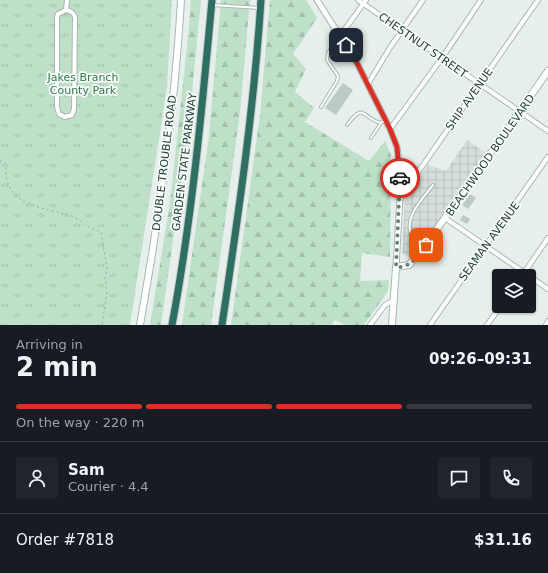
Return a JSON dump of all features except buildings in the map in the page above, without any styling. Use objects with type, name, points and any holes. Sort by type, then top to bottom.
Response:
[{"type":"highway","name":"GARDEN STATE PARKWAY","points":[[172,325],[195,172],[203,102],[211,3]]},
{"type":"highway","points":[[222,325],[240,205],[260,4]]},
{"type":"main road","name":"DOUBLE TROUBLE ROAD","points":[[140,325],[152,260],[170,120],[178,48],[181,0]]},
{"type":"main road","name":"BEACHWOOD BOULEVARD","points":[[396,267],[409,265],[425,247],[548,72]]},
{"type":"main road","points":[[392,325],[396,267]]},
{"type":"street","points":[[66,0],[66,10]]},
{"type":"street","points":[[317,0],[357,63],[368,84],[383,121],[390,129],[399,155],[400,198],[396,267]]},
{"type":"street","name":"CHESTNUT STREET","points":[[358,0],[365,2],[402,31],[548,131]]},
{"type":"street","points":[[368,84],[423,0]]},
{"type":"street","points":[[390,129],[482,0]]},
{"type":"street","name":"SHIP AVENUE","points":[[400,198],[538,0]]},
{"type":"street","points":[[340,36],[365,2]]},
{"type":"street","points":[[66,10],[71,11],[75,17],[74,109],[72,115],[65,117],[59,114],[57,107],[57,17],[58,14],[66,10]]},
{"type":"street","name":"SEAMAN AVENUE","points":[[430,325],[548,157]]},
{"type":"street","points":[[445,218],[516,269]]},
{"type":"street","points":[[526,269],[548,238]]},
{"type":"street","points":[[536,282],[548,289]]},
{"type":"street","points":[[372,324],[385,305],[394,300]]},
{"type":"street","points":[[487,325],[496,313]]},
{"type":"street","points":[[546,325],[548,321]]},
{"type":"lane","points":[[211,3],[260,4]]},
{"type":"lane","points":[[320,107],[337,81],[338,76],[327,60],[327,57],[340,36]]},
{"type":"lane","points":[[348,124],[356,113],[359,112],[383,121],[371,138]]},
{"type":"lane","points":[[425,247],[413,243],[409,232],[412,213],[433,185]]},
{"type":"lane","points":[[412,239],[415,239],[425,247]]},
{"type":"path","points":[[0,162],[4,162],[6,165],[7,182],[16,197],[41,209],[73,216],[101,232],[107,269],[105,278],[108,292],[102,325]]},
{"type":"shaded area","points":[[467,140],[486,153],[412,259],[402,253],[405,197],[428,165],[446,171]]},
{"type":"green space","name":"Jakes Branch County Park","points":[[0,0],[172,0],[167,87],[130,325],[0,325]]},
{"type":"green space","points":[[191,0],[201,0],[188,134],[161,325],[150,325],[170,203]]},
{"type":"green space","points":[[221,0],[250,0],[240,112],[211,325],[182,325],[209,136]]},
{"type":"green space","points":[[270,0],[306,0],[317,18],[293,54],[306,69],[295,92],[314,108],[305,122],[369,161],[385,141],[391,155],[390,257],[362,253],[360,281],[389,280],[388,291],[364,325],[345,325],[335,320],[332,325],[231,325],[260,115]]},
{"type":"way so far","points":[[400,178],[396,267],[400,268],[409,265],[415,260],[426,245]]},
{"type":"route","points":[[346,45],[357,63],[390,129],[399,155],[400,178]]}]
